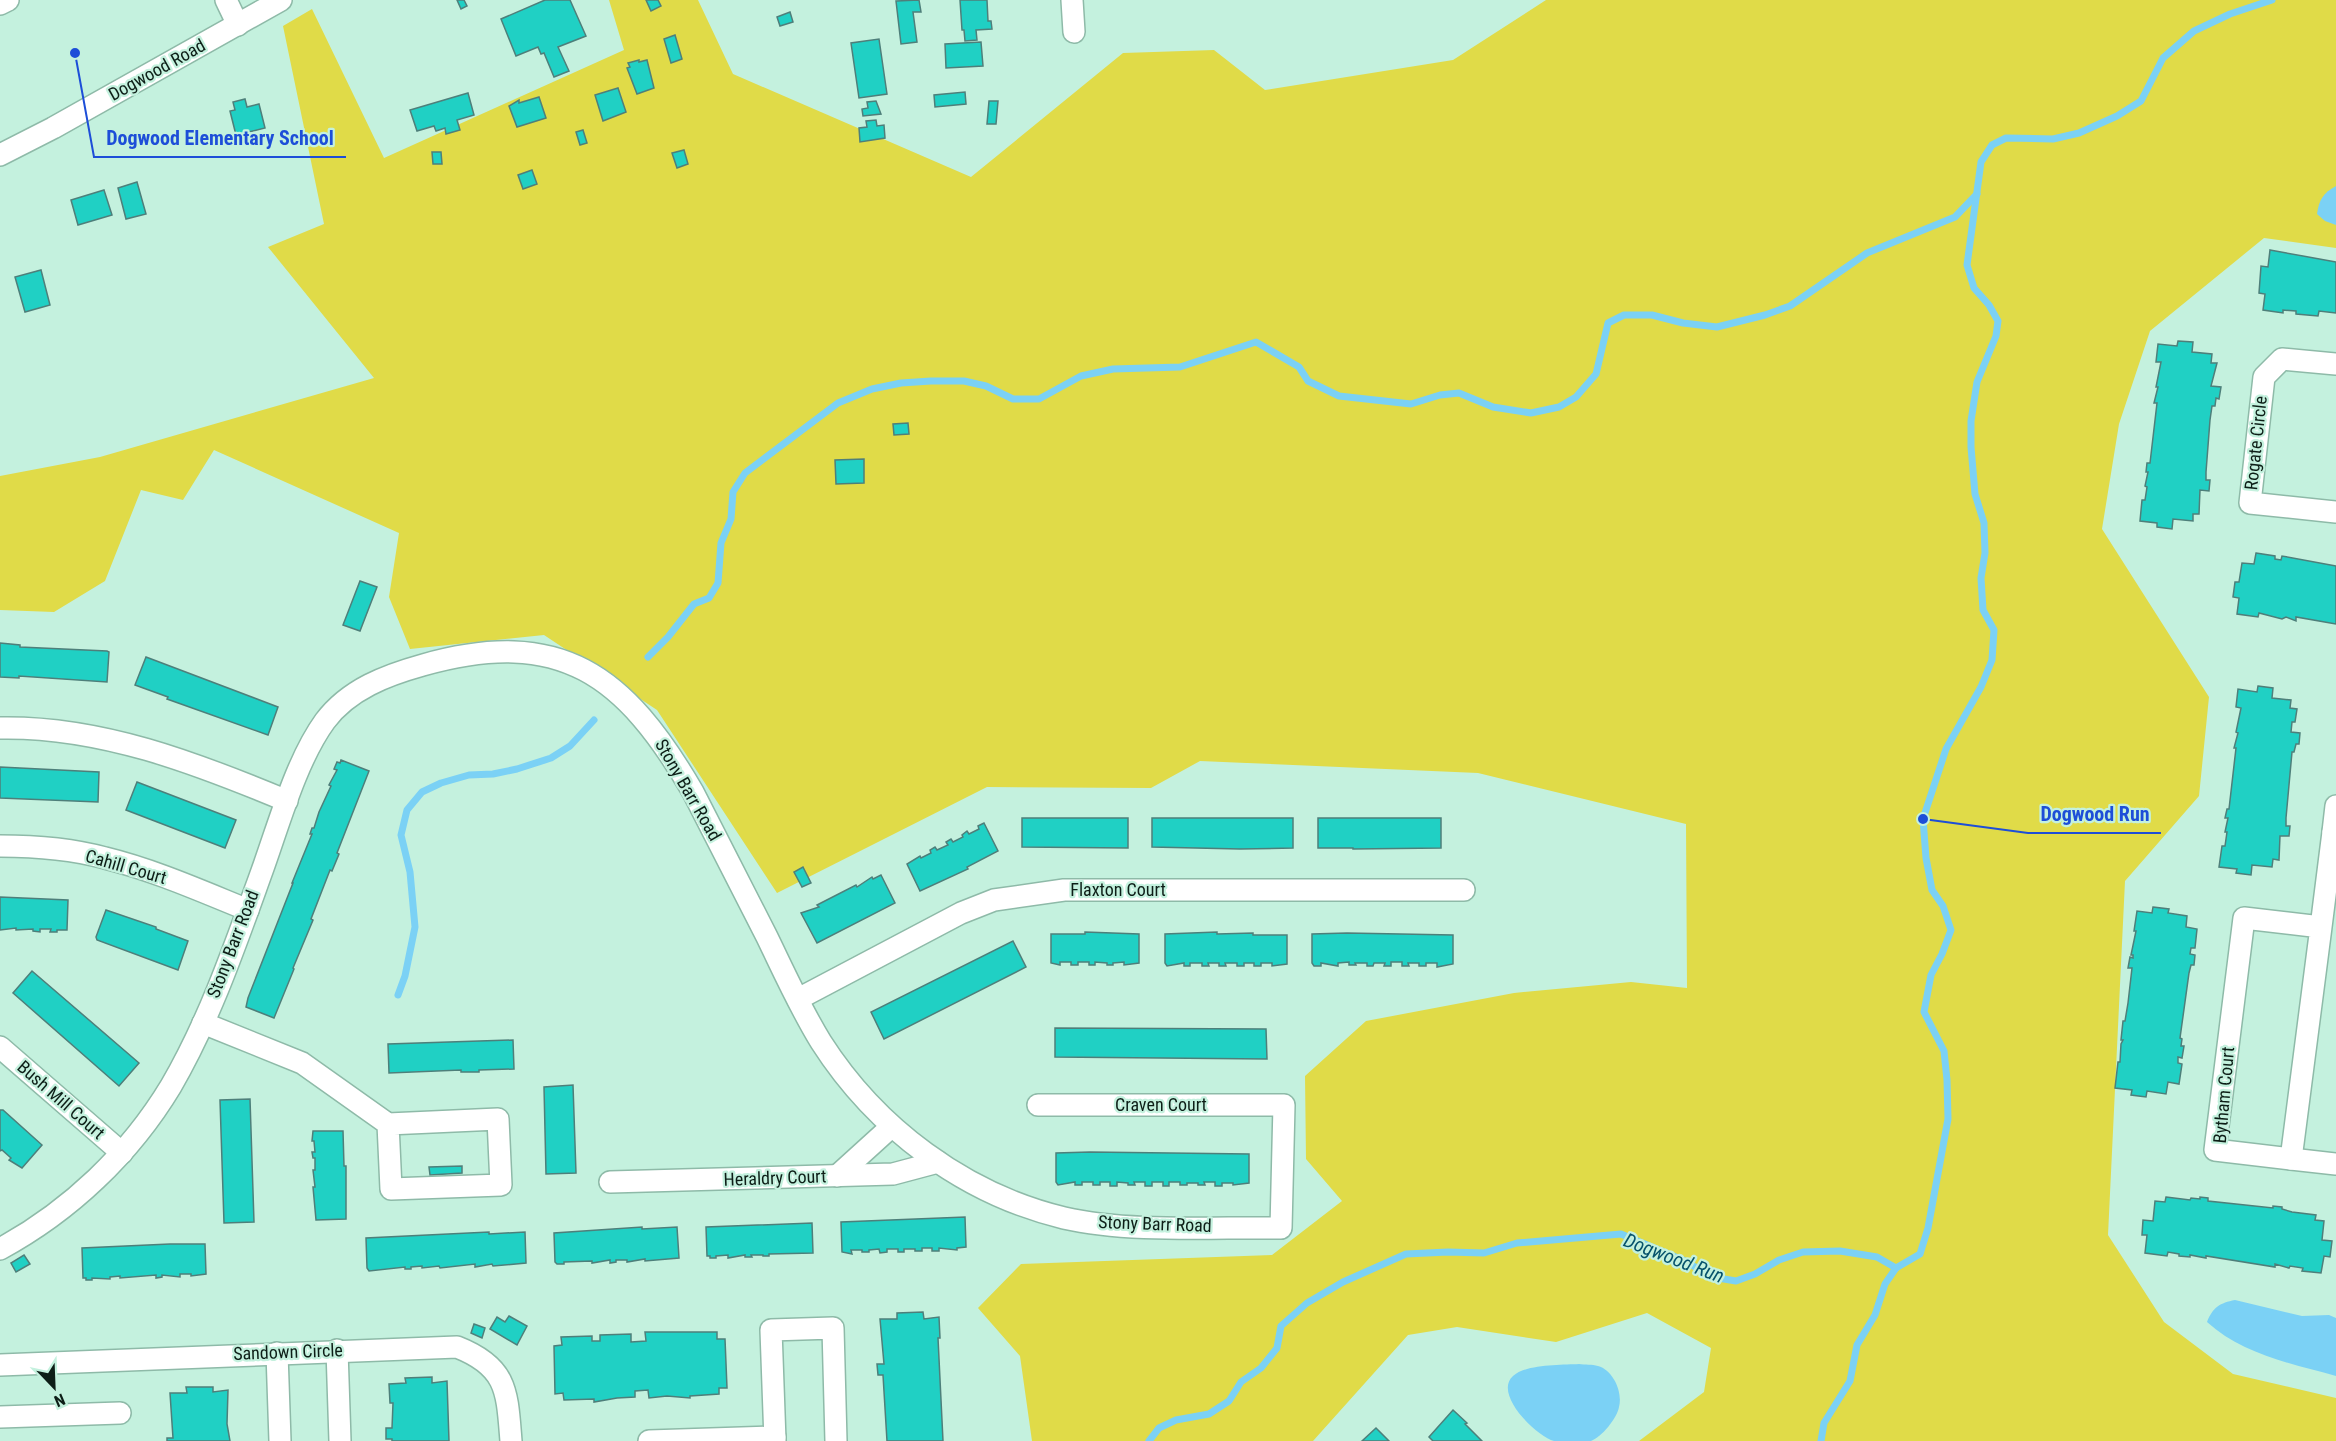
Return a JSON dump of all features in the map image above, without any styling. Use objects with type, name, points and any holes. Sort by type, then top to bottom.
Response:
[{"type":"street","points":[[0,4],[8,0]]},
{"type":"street","points":[[226,0],[238,24]]},
{"type":"street","name":"Dogwood Road","points":[[0,155],[53,129],[280,0]]},
{"type":"street","points":[[1072,0],[1074,32]]},
{"type":"street","name":"Rogate Circle","points":[[2336,364],[2282,358],[2264,377],[2250,503],[2336,512]]},
{"type":"street","name":"Stony Barr Road","points":[[0,1249],[48,1219],[87,1188],[122,1153],[148,1120],[171,1085],[203,1023],[248,910],[286,801],[312,741],[327,719],[345,700],[365,687],[394,673],[445,658],[493,653],[535,654],[571,663],[600,678],[626,699],[670,753],[693,792],[821,1042],[844,1074],[891,1127],[938,1162],[979,1186],[1017,1204],[1065,1218],[1119,1226],[1281,1228],[1284,1105]]},
{"type":"street","points":[[0,728],[24,727],[83,735],[149,750],[214,771],[286,801]]},
{"type":"street","points":[[2336,806],[2291,1160],[2336,1164]]},
{"type":"street","name":"Cahill Court","points":[[0,846],[65,850],[104,857],[152,872],[248,910]]},
{"type":"street","name":"Flaxton Court","points":[[798,999],[961,913],[994,900],[1026,894],[1064,890],[1464,890]]},
{"type":"street","name":"Bytham Court","points":[[2291,1160],[2215,1150],[2244,918],[2321,927]]},
{"type":"street","points":[[203,1023],[302,1063],[388,1124],[498,1119],[501,1185],[391,1190],[388,1124]]},
{"type":"street","name":"Bush Mill Court","points":[[0,1047],[122,1153]]},
{"type":"street","name":"Craven Court","points":[[1038,1105],[1284,1105]]},
{"type":"street","points":[[837,1176],[891,1127]]},
{"type":"street","name":"Heraldry Court","points":[[610,1182],[893,1174],[938,1162]]},
{"type":"street","points":[[649,1441],[775,1439],[771,1330],[832,1328],[836,1441]]},
{"type":"street","name":"Sandown Circle","points":[[0,1365],[457,1347],[478,1355],[492,1367],[502,1382],[508,1403],[511,1441]]},
{"type":"street","points":[[337,1350],[340,1441]]},
{"type":"street","points":[[277,1353],[280,1441]]},
{"type":"street","points":[[0,1417],[120,1413]]},
{"type":"shaded area","points":[[609,0],[698,0],[733,74],[971,177],[1123,53],[1214,50],[1265,90],[1453,60],[1546,0],[2336,0],[2336,248],[2264,238],[2150,331],[2119,424],[2102,529],[2209,697],[2199,796],[2125,881],[2108,1235],[2164,1322],[2233,1374],[2336,1398],[2336,1441],[1639,1441],[1704,1392],[1711,1348],[1647,1313],[1556,1342],[1457,1327],[1408,1335],[1313,1441],[1032,1441],[1020,1356],[978,1308],[1021,1264],[1272,1255],[1342,1201],[1306,1159],[1305,1076],[1366,1021],[1514,993],[1631,982],[1687,988],[1686,824],[1478,773],[1200,761],[1151,788],[987,787],[777,893],[657,710],[544,635],[410,649],[389,597],[399,533],[214,450],[183,500],[141,490],[105,581],[54,612],[0,610],[0,476],[100,457],[374,378],[268,247],[324,224],[283,26],[312,9],[384,158],[624,50]]},
{"type":"water","points":[[2336,186],[2336,225],[2325,221],[2317,214],[2322,197]]},
{"type":"water","points":[[2235,1300],[2302,1316],[2329,1315],[2336,1318],[2336,1376],[2252,1350],[2221,1333],[2207,1322],[2218,1307]]},
{"type":"water","points":[[1579,1364],[1598,1366],[1608,1372],[1616,1382],[1620,1395],[1618,1411],[1604,1431],[1591,1441],[1554,1441],[1546,1438],[1519,1413],[1508,1393],[1508,1384],[1513,1376],[1526,1369]]},
{"type":"building","points":[[457,0],[464,0],[467,6],[461,9]]},
{"type":"building","points":[[545,0],[570,0],[586,36],[558,47],[569,71],[554,77],[544,53],[541,54],[538,47],[516,56],[501,19]]},
{"type":"building","points":[[646,0],[658,0],[661,6],[651,11]]},
{"type":"building","points":[[919,0],[921,12],[913,12],[917,42],[901,44],[896,1]]},
{"type":"building","points":[[960,0],[987,0],[988,21],[991,21],[992,29],[976,30],[977,40],[965,41]]},
{"type":"building","points":[[790,12],[793,22],[780,26],[777,17]]},
{"type":"building","points":[[675,35],[682,59],[671,63],[664,39]]},
{"type":"building","points":[[879,39],[887,94],[859,98],[851,43]]},
{"type":"building","points":[[981,42],[983,66],[946,68],[945,44]]},
{"type":"building","points":[[639,60],[639,62],[647,60],[654,88],[637,94],[627,68],[630,67],[628,63]]},
{"type":"building","points":[[618,88],[626,112],[603,121],[595,95]]},
{"type":"building","points":[[965,92],[966,104],[935,107],[934,95]]},
{"type":"building","points":[[468,93],[474,115],[457,120],[460,130],[446,134],[445,128],[436,131],[434,126],[417,131],[410,110]]},
{"type":"building","points":[[539,97],[546,118],[517,127],[509,106],[519,100],[519,103]]},
{"type":"building","points":[[245,99],[247,107],[259,104],[265,128],[236,135],[230,111],[235,110],[233,102]]},
{"type":"building","points":[[876,101],[881,114],[863,116],[862,109],[868,108],[867,102]]},
{"type":"building","points":[[989,101],[998,101],[996,124],[987,124]]},
{"type":"building","points":[[876,120],[877,126],[884,125],[885,138],[860,142],[859,128],[867,127],[866,121]]},
{"type":"building","points":[[583,130],[587,143],[580,145],[576,132]]},
{"type":"building","points":[[684,150],[688,164],[677,168],[672,153]]},
{"type":"building","points":[[432,152],[441,152],[442,164],[433,164]]},
{"type":"building","points":[[532,170],[537,184],[523,189],[518,175]]},
{"type":"building","points":[[137,182],[146,214],[126,219],[118,188]]},
{"type":"building","points":[[104,190],[112,215],[78,225],[71,200]]},
{"type":"building","points":[[2270,250],[2336,262],[2336,313],[2319,311],[2318,316],[2296,314],[2296,311],[2283,310],[2283,313],[2263,310],[2265,294],[2259,293],[2261,266],[2268,267]]},
{"type":"building","points":[[41,270],[50,305],[25,312],[15,277]]},
{"type":"building","points":[[2178,341],[2193,342],[2192,352],[2212,354],[2211,363],[2217,363],[2211,386],[2221,387],[2219,399],[2216,398],[2215,406],[2212,406],[2210,420],[2206,472],[2206,480],[2210,480],[2209,491],[2200,490],[2199,514],[2193,514],[2193,521],[2173,519],[2172,529],[2157,527],[2157,523],[2140,521],[2142,500],[2145,500],[2147,487],[2145,486],[2147,463],[2150,463],[2157,403],[2154,403],[2161,362],[2156,362],[2158,344],[2177,346]]},
{"type":"building","points":[[908,423],[909,434],[894,435],[893,424]]},
{"type":"building","points":[[864,459],[864,483],[836,484],[835,460]]},
{"type":"building","points":[[2256,553],[2275,556],[2275,559],[2281,560],[2282,556],[2336,566],[2336,624],[2296,617],[2296,621],[2286,617],[2282,619],[2259,613],[2258,617],[2237,614],[2239,598],[2233,597],[2235,582],[2239,582],[2242,563],[2254,564]]},
{"type":"building","points":[[360,581],[377,587],[360,631],[343,625]]},
{"type":"building","points":[[0,643],[20,645],[20,647],[107,651],[109,652],[107,682],[19,676],[19,678],[0,677]]},
{"type":"building","points":[[146,657],[278,707],[268,735],[167,699],[168,697],[135,685]]},
{"type":"building","points":[[2258,686],[2273,688],[2272,698],[2291,700],[2290,708],[2297,709],[2291,732],[2300,733],[2299,744],[2296,744],[2292,752],[2286,818],[2286,826],[2290,826],[2289,836],[2280,836],[2279,860],[2273,859],[2272,867],[2252,865],[2251,875],[2236,873],[2237,869],[2219,867],[2227,832],[2225,832],[2228,818],[2225,818],[2227,809],[2229,809],[2236,748],[2234,748],[2241,708],[2236,707],[2238,689],[2257,692]]},
{"type":"building","points":[[341,760],[369,771],[274,1018],[246,1007],[248,998],[312,834],[310,834],[312,828],[314,828],[331,786],[329,785],[337,770],[334,769],[337,762],[340,763]]},
{"type":"building","points":[[0,767],[99,772],[98,802],[0,798]]},
{"type":"building","points":[[137,782],[236,820],[225,848],[126,810]]},
{"type":"building","points":[[1022,818],[1128,818],[1128,848],[1022,847]]},
{"type":"building","points":[[1152,818],[1293,818],[1293,848],[1152,847]]},
{"type":"building","points":[[1318,818],[1441,818],[1441,848],[1318,848]]},
{"type":"building","points":[[984,823],[998,851],[967,867],[968,869],[920,891],[907,864],[920,856],[921,858],[931,853],[930,850],[935,847],[937,850],[948,845],[946,842],[951,839],[953,842],[963,837],[962,835],[967,831],[969,834],[979,829],[978,826]]},
{"type":"building","points":[[803,867],[811,883],[802,887],[794,872]]},
{"type":"building","points":[[881,875],[895,903],[817,943],[801,913],[819,907],[817,905],[856,885],[857,887],[872,877],[873,879]]},
{"type":"building","points":[[0,897],[68,900],[67,930],[50,932],[51,929],[40,929],[40,932],[33,931],[33,929],[16,930],[16,928],[0,930]]},
{"type":"building","points":[[2153,907],[2169,909],[2168,913],[2187,916],[2186,927],[2197,929],[2195,948],[2191,948],[2190,954],[2195,955],[2194,965],[2191,965],[2189,973],[2180,1038],[2182,1039],[2181,1046],[2184,1046],[2182,1058],[2178,1057],[2178,1063],[2182,1064],[2179,1084],[2168,1082],[2166,1094],[2147,1091],[2146,1097],[2131,1095],[2132,1090],[2115,1088],[2123,1040],[2121,1040],[2123,1021],[2125,1021],[2128,1003],[2132,968],[2128,968],[2130,957],[2133,958],[2131,955],[2137,911],[2152,913]]},
{"type":"building","points":[[106,910],[188,941],[178,970],[97,940],[96,937]]},
{"type":"building","points":[[1085,932],[1139,934],[1139,963],[1124,965],[1124,962],[1107,965],[1107,963],[1095,962],[1095,965],[1089,965],[1089,962],[1078,962],[1078,965],[1071,965],[1071,962],[1060,962],[1060,965],[1051,963],[1051,934],[1085,934]]},
{"type":"building","points":[[1217,932],[1217,934],[1287,935],[1287,964],[1272,966],[1272,963],[1261,963],[1261,966],[1254,966],[1254,963],[1244,963],[1244,966],[1237,966],[1237,963],[1225,963],[1226,966],[1219,966],[1219,963],[1208,963],[1209,966],[1202,966],[1202,963],[1190,963],[1190,966],[1184,966],[1184,963],[1167,966],[1165,963],[1165,934]]},
{"type":"building","points":[[1312,934],[1453,935],[1453,964],[1437,967],[1437,963],[1426,963],[1426,966],[1419,966],[1419,963],[1408,963],[1409,966],[1402,966],[1402,962],[1391,962],[1391,966],[1384,966],[1385,963],[1374,963],[1373,966],[1367,966],[1367,963],[1349,965],[1349,962],[1338,963],[1338,966],[1321,963],[1321,966],[1314,966],[1312,963]]},
{"type":"building","points":[[1013,941],[1026,967],[884,1039],[871,1012]]},
{"type":"building","points":[[32,971],[139,1063],[119,1086],[13,993]]},
{"type":"building","points":[[1055,1028],[1266,1029],[1267,1059],[1055,1057]]},
{"type":"building","points":[[513,1040],[514,1069],[479,1070],[479,1072],[461,1072],[461,1070],[389,1073],[388,1044]]},
{"type":"building","points":[[573,1085],[576,1173],[546,1174],[544,1087]]},
{"type":"building","points":[[250,1099],[254,1222],[224,1223],[220,1100]]},
{"type":"building","points":[[0,1110],[3,1110],[42,1145],[22,1168],[9,1160],[11,1158],[2,1150],[0,1151]]},
{"type":"building","points":[[313,1131],[343,1131],[344,1166],[346,1166],[346,1219],[316,1220],[313,1187],[315,1187],[313,1170],[315,1170],[315,1158],[312,1152],[315,1152],[314,1141],[312,1141]]},
{"type":"building","points":[[1056,1153],[1249,1154],[1249,1183],[1233,1185],[1233,1183],[1222,1183],[1222,1186],[1215,1186],[1215,1182],[1204,1182],[1205,1185],[1187,1183],[1187,1185],[1180,1185],[1180,1182],[1169,1182],[1169,1186],[1163,1186],[1163,1182],[1152,1182],[1152,1186],[1145,1186],[1145,1182],[1134,1182],[1135,1185],[1128,1185],[1128,1183],[1117,1182],[1117,1186],[1110,1186],[1110,1182],[1093,1185],[1093,1182],[1082,1182],[1082,1185],[1075,1185],[1075,1182],[1058,1185],[1056,1182]]},
{"type":"building","points":[[462,1166],[462,1173],[430,1175],[429,1167]]},
{"type":"building","points":[[2166,1197],[2190,1200],[2191,1198],[2200,1199],[2200,1197],[2208,1198],[2208,1201],[2282,1207],[2292,1212],[2316,1215],[2315,1220],[2324,1221],[2322,1240],[2332,1241],[2330,1257],[2324,1256],[2321,1273],[2302,1271],[2303,1268],[2290,1266],[2289,1268],[2275,1264],[2275,1267],[2206,1256],[2206,1258],[2190,1255],[2190,1257],[2179,1256],[2179,1254],[2168,1252],[2167,1256],[2145,1253],[2147,1235],[2142,1235],[2143,1220],[2153,1221],[2155,1201],[2165,1202]]},
{"type":"building","points":[[965,1217],[966,1247],[957,1248],[957,1250],[939,1248],[939,1251],[932,1251],[932,1248],[922,1248],[922,1251],[904,1249],[904,1252],[898,1252],[898,1249],[887,1249],[887,1252],[880,1253],[879,1249],[869,1250],[869,1252],[851,1250],[852,1254],[842,1252],[841,1222]]},
{"type":"building","points":[[812,1223],[813,1253],[751,1255],[752,1257],[745,1257],[745,1255],[728,1258],[728,1255],[716,1256],[716,1258],[707,1256],[706,1227]]},
{"type":"building","points":[[642,1227],[642,1229],[677,1227],[679,1258],[627,1262],[627,1260],[616,1260],[610,1263],[610,1260],[592,1263],[592,1261],[564,1262],[564,1264],[555,1262],[554,1233]]},
{"type":"building","points":[[489,1232],[489,1234],[525,1232],[526,1263],[475,1267],[475,1264],[440,1268],[439,1266],[422,1268],[422,1266],[411,1267],[411,1269],[405,1269],[405,1267],[369,1271],[367,1268],[366,1238]]},
{"type":"building","points":[[205,1244],[206,1274],[191,1276],[191,1274],[180,1274],[180,1277],[162,1275],[156,1278],[156,1275],[120,1278],[120,1276],[110,1277],[110,1279],[92,1278],[92,1280],[83,1278],[82,1248]]},
{"type":"building","points":[[24,1255],[30,1264],[16,1272],[11,1263]]},
{"type":"building","points":[[923,1312],[924,1319],[939,1317],[943,1441],[887,1441],[883,1375],[878,1375],[877,1364],[884,1364],[880,1319],[897,1319],[897,1313]]},
{"type":"building","points":[[509,1316],[527,1326],[517,1345],[490,1329],[497,1317],[505,1322]]},
{"type":"building","points":[[474,1324],[485,1328],[482,1338],[471,1333]]},
{"type":"building","points":[[645,1332],[717,1332],[717,1339],[725,1339],[727,1388],[719,1388],[719,1394],[690,1396],[690,1398],[667,1396],[649,1398],[648,1390],[635,1391],[635,1397],[594,1402],[594,1399],[564,1400],[563,1393],[555,1394],[554,1346],[562,1345],[561,1337],[592,1336],[592,1341],[600,1341],[600,1335],[631,1334],[631,1342],[646,1341]]},
{"type":"building","points":[[432,1377],[432,1383],[447,1381],[449,1441],[392,1441],[392,1439],[386,1439],[386,1428],[392,1428],[393,1403],[390,1403],[389,1384],[406,1383],[405,1378]]},
{"type":"building","points":[[186,1387],[213,1387],[213,1392],[228,1390],[227,1424],[230,1441],[167,1441],[167,1438],[173,1438],[170,1393],[187,1393]]},
{"type":"building","points":[[1453,1410],[1482,1441],[1433,1441],[1429,1437]]},
{"type":"building","points":[[1376,1428],[1389,1441],[1362,1441]]},
{"type":"waterway","name":"Dogwood Run","points":[[1149,1441],[1159,1428],[1176,1420],[1209,1414],[1229,1401],[1241,1382],[1261,1368],[1277,1348],[1281,1326],[1307,1303],[1343,1282],[1406,1254],[1484,1253],[1517,1243],[1621,1234],[1685,1261],[1712,1277],[1736,1281],[1755,1274],[1779,1260],[1803,1252],[1840,1251],[1877,1257],[1896,1268],[1920,1254],[1928,1228],[1948,1119],[1944,1051],[1924,1012],[1931,975],[1951,930],[1943,906],[1932,890],[1926,858],[1923,819],[1946,749],[1981,687],[1992,660],[1994,630],[1983,610],[1981,578],[1985,553],[1984,523],[1975,494],[1971,447],[1971,421],[1977,382],[1996,336],[1998,321],[1989,305],[1974,288],[1967,265],[1981,162],[1992,145],[2006,138],[2053,139],[2079,133],[2117,116],[2141,101],[2163,58],[2194,31],[2230,14],[2272,0]]},
{"type":"waterway","points":[[648,657],[668,637],[694,604],[709,598],[718,583],[721,543],[731,519],[733,492],[745,473],[838,403],[872,389],[901,383],[964,381],[986,386],[1013,399],[1039,399],[1081,376],[1113,369],[1180,367],[1256,342],[1299,367],[1308,381],[1339,396],[1411,404],[1440,395],[1459,393],[1493,407],[1531,413],[1559,407],[1576,397],[1596,374],[1608,323],[1624,315],[1652,315],[1683,323],[1717,327],[1765,315],[1790,306],[1867,253],[1955,217],[1977,194]]},
{"type":"waterway","points":[[398,995],[405,976],[415,927],[410,872],[401,835],[407,810],[422,792],[441,783],[469,775],[493,774],[517,769],[551,758],[570,746],[594,720]]},
{"type":"waterway","points":[[1821,1441],[1824,1423],[1850,1381],[1857,1345],[1875,1315],[1885,1284],[1896,1268]]},
{"type":"place","name":"Dogwood Elementary School","points":[[75,53]]},
{"type":"place","name":"Dogwood Run","points":[[1923,819]]}]
